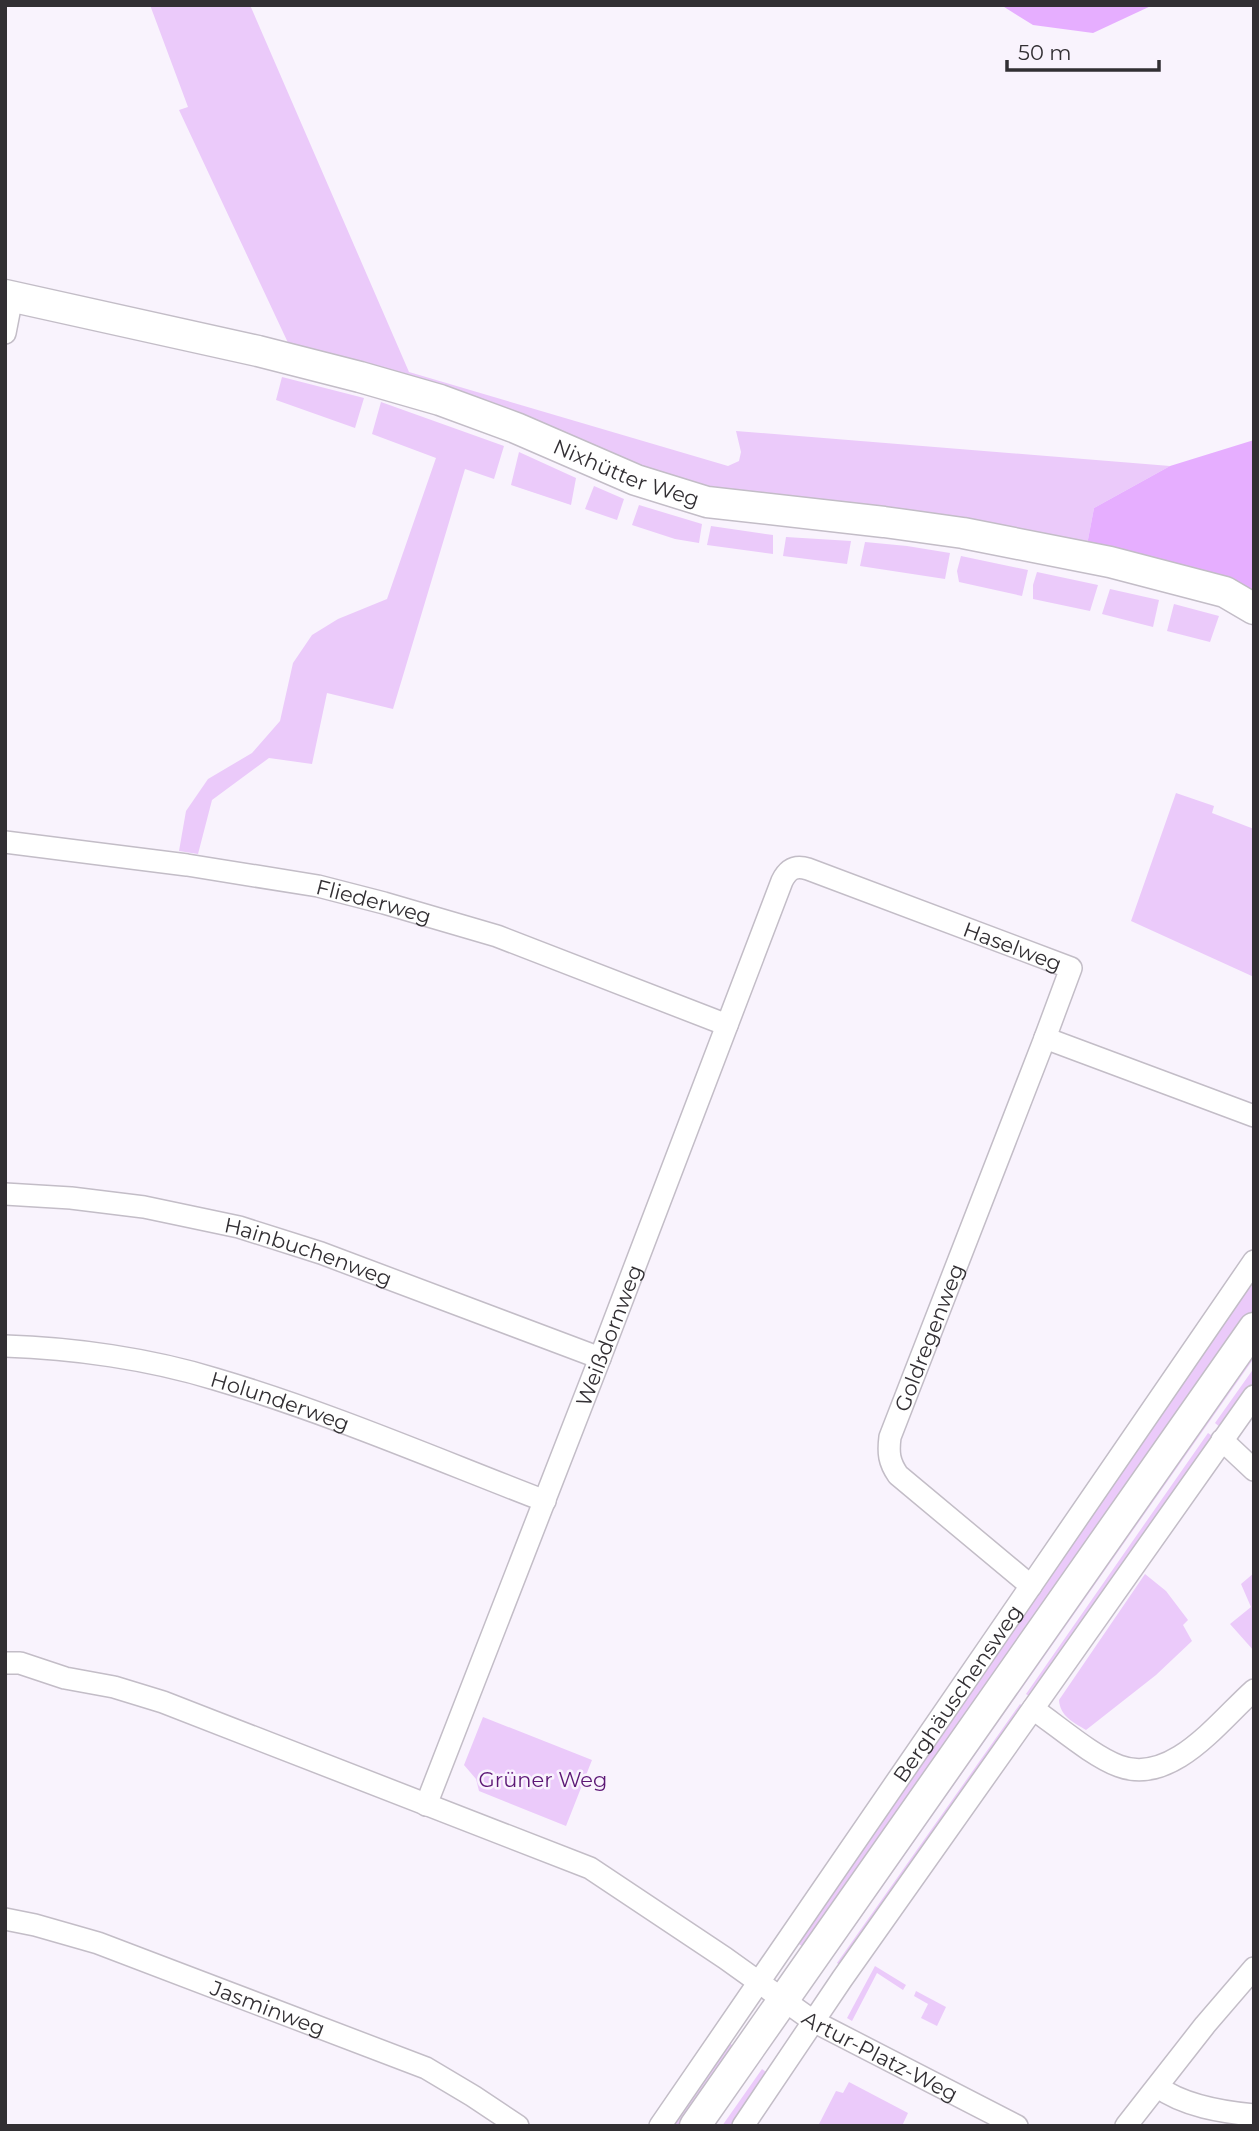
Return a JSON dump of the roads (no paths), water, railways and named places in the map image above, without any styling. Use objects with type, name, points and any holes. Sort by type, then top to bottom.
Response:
[{"type":"main road","name":"Nixhütter Weg","points":[[9,296],[374,380],[440,400],[516,428],[636,480],[707,502],[963,533],[1097,559],[1225,592],[1254,609]]},
{"type":"main road","name":"Berghäuschensweg","points":[[695,2126],[771,1991],[1254,1328]]},
{"type":"street","points":[[5,333],[9,296]]},
{"type":"street","name":"Fliederweg","points":[[5,842],[187,865],[318,887],[384,903],[497,936],[727,1025]]},
{"type":"street","name":"Weißdornweg","points":[[426,1805],[782,881],[793,868]]},
{"type":"street","name":"Haselweg","points":[[793,868],[808,869],[1071,968],[1045,1038]]},
{"type":"street","points":[[1045,1038],[1254,1116]]},
{"type":"street","name":"Goldregenweg","points":[[1031,1586],[898,1475],[891,1464],[888,1450],[895,1424],[1045,1038]]},
{"type":"street","name":"Hainbuchenweg","points":[[5,1194],[71,1198],[144,1207],[239,1227],[321,1253],[600,1358]]},
{"type":"street","name":"Berghäuschensweg","points":[[660,2126],[771,1991],[1031,1586],[1254,1261]]},
{"type":"street","name":"Holunderweg","points":[[5,1346],[35,1347],[110,1357],[214,1378],[288,1403],[545,1501]]},
{"type":"street","points":[[743,2126],[813,2021],[1254,1396]]},
{"type":"street","points":[[1222,1440],[1254,1470]]},
{"type":"street","points":[[5,1663],[20,1663],[65,1678],[114,1687],[163,1702],[590,1868],[771,1991]]},
{"type":"street","points":[[1033,1709],[1104,1758],[1120,1766],[1143,1770],[1157,1768],[1185,1754],[1254,1690]]},
{"type":"street","name":"Jasminweg","points":[[5,1919],[98,1943],[426,2068],[518,2126]]},
{"type":"street","points":[[1126,2126],[1254,1968]]},
{"type":"street","name":"Artur-Platz-Weg","points":[[771,1991],[813,2021],[1017,2126]]},
{"type":"street","points":[[1157,2087],[1194,2104],[1254,2115]]},
{"type":"park label","name":"Grüner Weg","points":[[543,1779]]}]
